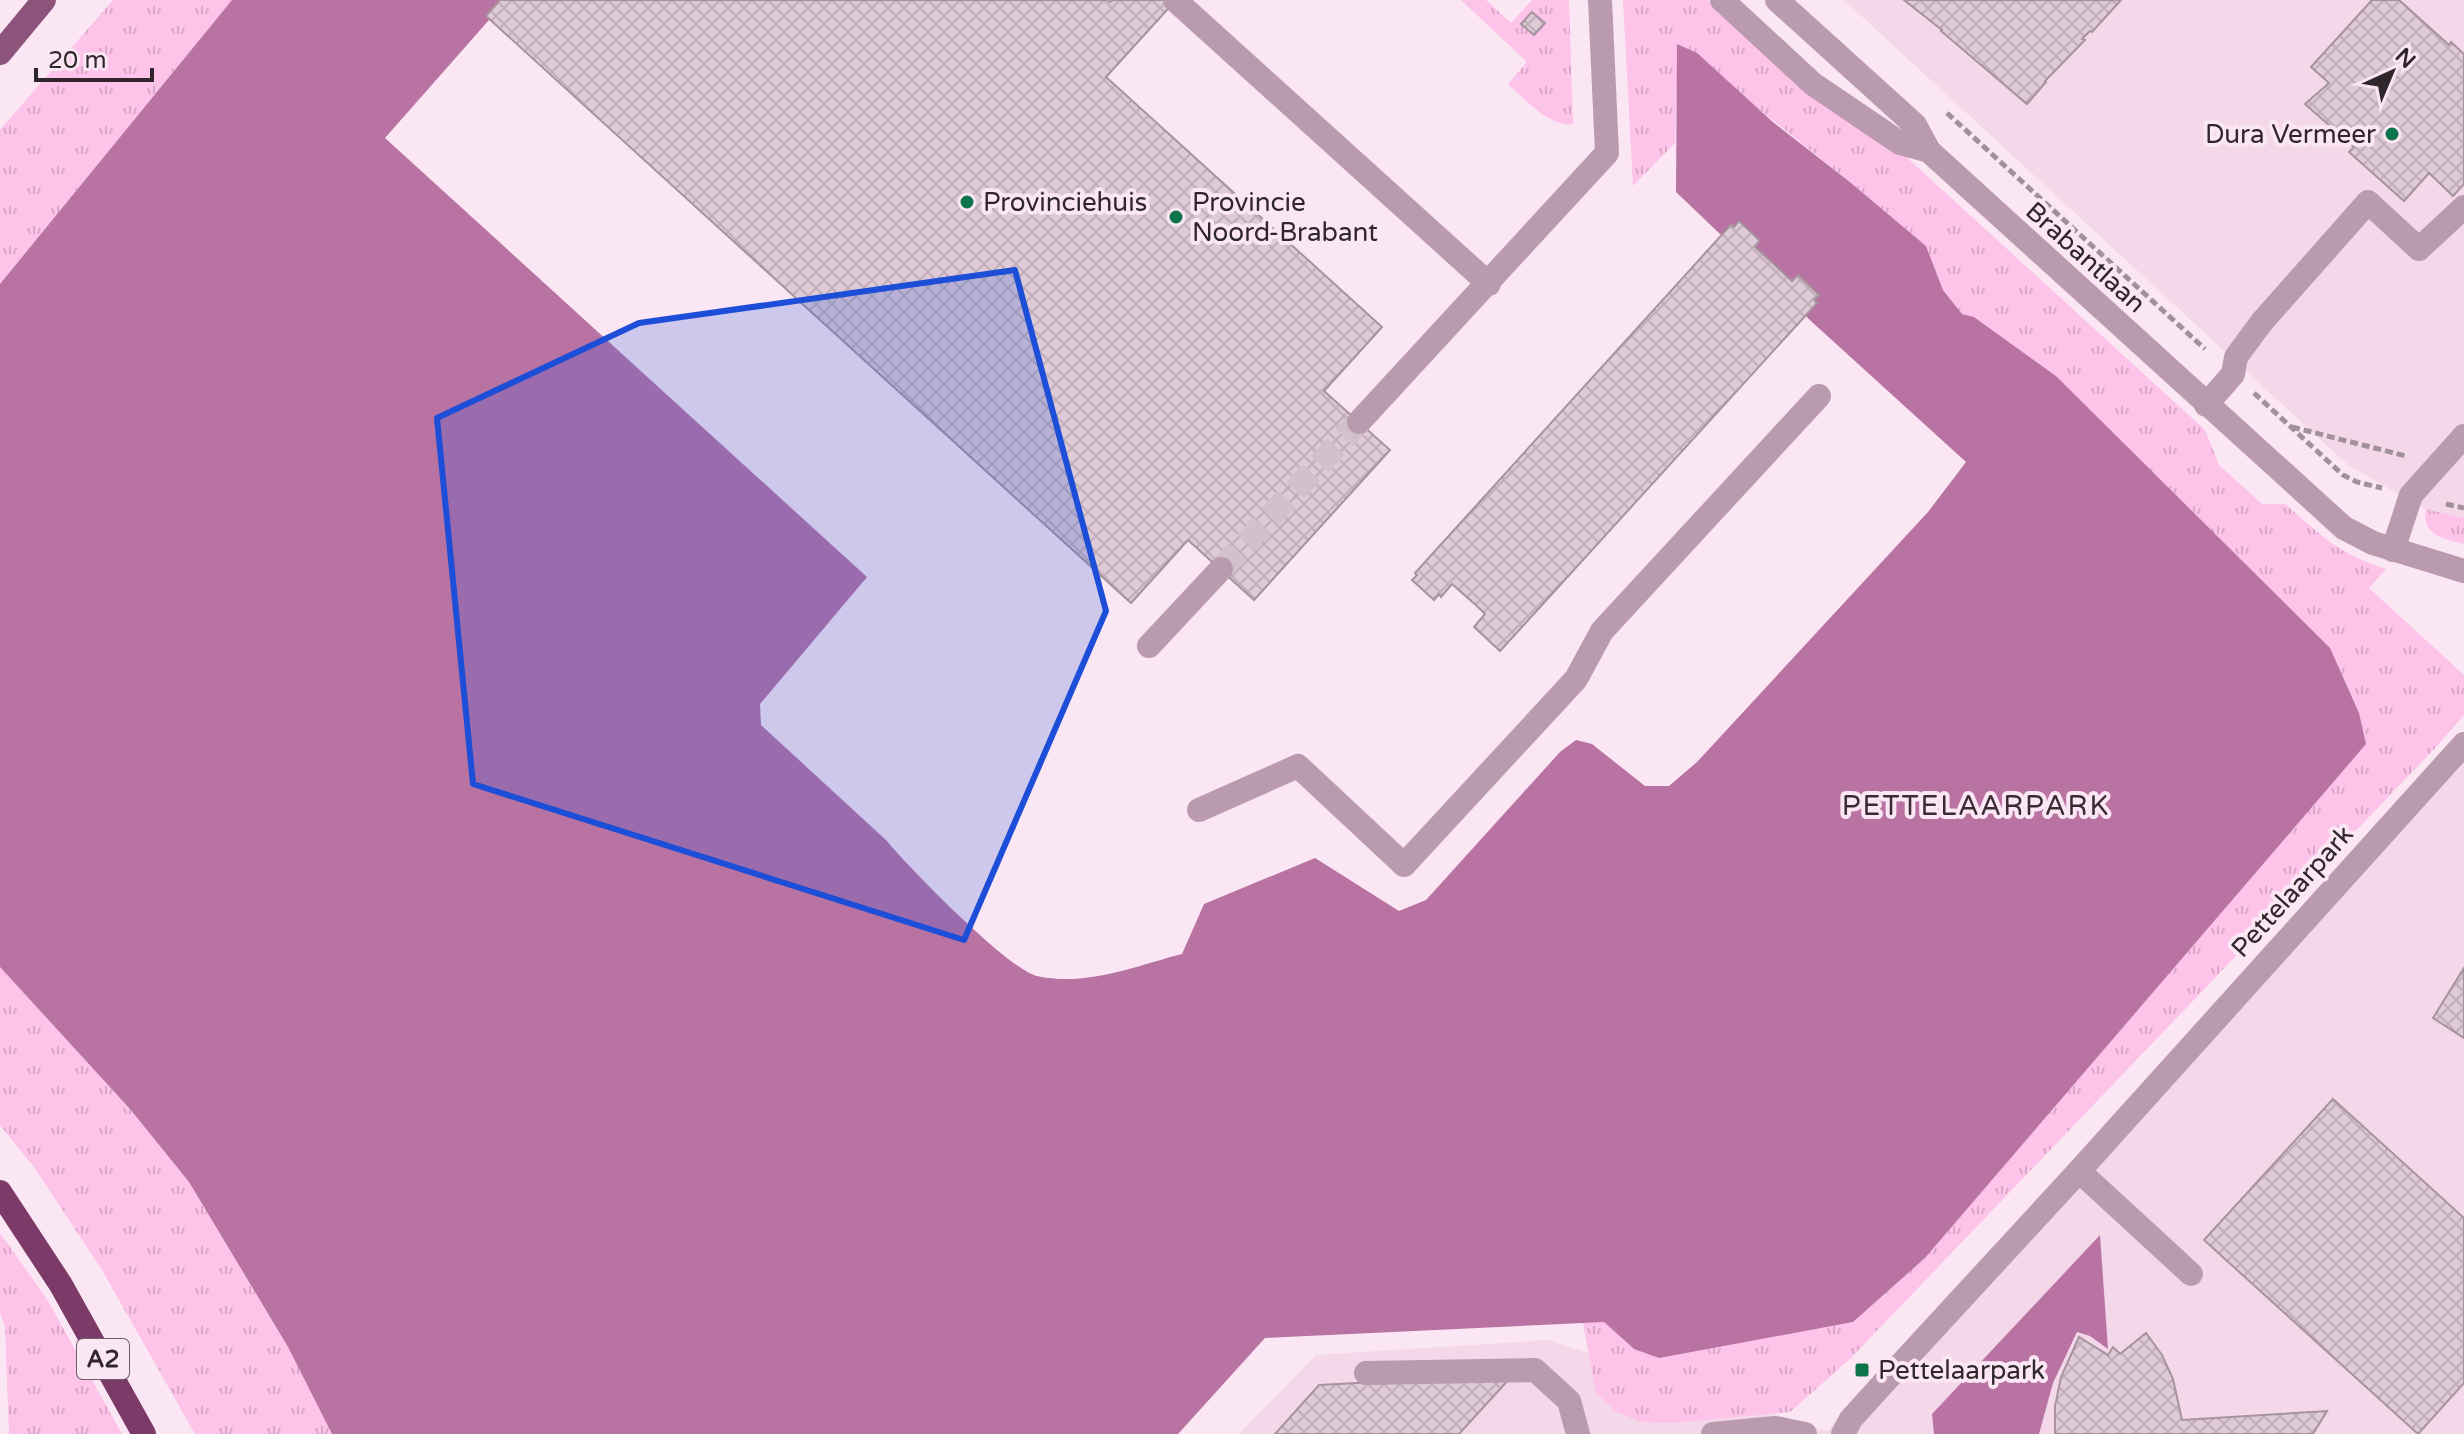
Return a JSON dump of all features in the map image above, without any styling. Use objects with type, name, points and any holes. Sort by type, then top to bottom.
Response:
[{"type":"highway","name":"A2","points":[[0,1192],[61,1285],[144,1434]]},
{"type":"main road","points":[[0,53],[44,0]]},
{"type":"street","points":[[1175,0],[1489,284]]},
{"type":"street","points":[[1359,422],[1607,153],[1600,0]]},
{"type":"street","name":"Brabantlaan","points":[[1722,0],[1813,84],[1900,143],[1929,151]]},
{"type":"street","name":"Brabantlaan","points":[[1777,0],[1915,125],[1929,151],[2206,405]]},
{"type":"street","points":[[2464,207],[2419,249],[2368,202],[2261,323],[2236,357],[2233,374],[2206,405],[2344,528],[2363,540],[2464,571]]},
{"type":"street","points":[[1199,810],[1298,766],[1404,865],[1576,679],[1602,631],[1819,396]]},
{"type":"street","points":[[2393,550],[2411,495],[2464,436]]},
{"type":"street","points":[[1149,646],[1221,569]]},
{"type":"street","name":"Pettelaarpark","points":[[1843,1434],[1851,1419],[2464,744]]},
{"type":"street","points":[[2079,1171],[2191,1274]]},
{"type":"street","points":[[1366,1373],[1535,1370],[1569,1401],[1578,1434]]},
{"type":"street","points":[[1713,1434],[1775,1428],[1805,1434]]},
{"type":"path","name":"Brabantlaan","points":[[1984,147],[2209,352]]},
{"type":"path","points":[[2253,392],[2343,475],[2374,486]]},
{"type":"path","points":[[2291,427],[2416,459]]},
{"type":"highlighted area","points":[[1015,270],[1106,611],[964,940],[473,784],[437,418],[639,323]]},
{"type":"shaded area","points":[[232,0],[500,0],[486,16],[489,20],[385,138],[867,577],[760,704],[761,725],[887,841],[936,894],[983,938],[1023,970],[1037,976],[1055,979],[1092,977],[1182,954],[1204,904],[1315,858],[1399,911],[1426,900],[1560,752],[1576,740],[1592,744],[1645,786],[1669,786],[1697,762],[1928,512],[1966,462],[1812,322],[1676,192],[1677,44],[1697,53],[1774,123],[1926,246],[1943,290],[1962,314],[1974,317],[2056,376],[2330,648],[2359,713],[2366,744],[1925,1258],[1853,1322],[1659,1358],[1634,1349],[1604,1322],[1265,1338],[1178,1434],[332,1434],[288,1347],[189,1182],[130,1109],[0,967],[0,284]]},
{"type":"shaded area","points":[[1844,0],[2464,0],[2464,532],[2348,465]]},
{"type":"shaded area","points":[[2464,745],[2464,1434],[1239,1434],[1316,1355],[1548,1340],[1827,1431],[2462,754]]},
{"type":"shaded area","points":[[2100,1235],[2108,1349],[2090,1336],[2077,1332],[2053,1383],[2039,1434],[1934,1434],[1932,1414]]},
{"type":"green space","points":[[113,0],[232,0],[0,284],[0,130]]},
{"type":"green space","points":[[1461,0],[1486,0],[1511,23],[1532,0],[1569,0],[1573,124],[1546,117],[1508,84],[1527,62]]},
{"type":"green space","points":[[1623,0],[1708,0],[1770,57],[1902,153],[2205,430],[2219,465],[2262,504],[2285,504],[2343,550],[2386,569],[2369,588],[2464,675],[2464,715],[2436,747],[1851,1358],[1790,1412],[1674,1423],[1641,1422],[1616,1412],[1596,1393],[1583,1323],[1604,1322],[1634,1349],[1853,1322],[1925,1258],[2365,743],[2359,713],[2329,648],[2056,376],[1974,317],[1962,314],[1943,290],[1926,246],[1678,44],[1675,143],[1633,186]]},
{"type":"green space","points":[[2426,509],[2464,518],[2464,544],[2442,538],[2431,530],[2425,518]]},
{"type":"green space","points":[[0,967],[130,1109],[189,1182],[288,1347],[332,1434],[195,1434],[102,1270],[34,1167],[0,1125]]},
{"type":"green space","points":[[0,1233],[47,1299],[122,1434],[9,1434],[5,1327],[0,1313]]},
{"type":"building","name":"Provinciehuis","points":[[500,0],[1176,0],[1106,77],[1382,327],[1324,391],[1390,450],[1254,600],[1188,540],[1131,603],[486,16]]},
{"type":"building","points":[[1904,0],[2121,0],[2082,39],[2085,40],[2027,104]]},
{"type":"building","points":[[2372,0],[2399,0],[2449,45],[2451,42],[2464,54],[2464,184],[2453,196],[2429,173],[2404,201],[2349,152],[2354,147],[2305,104],[2329,83],[2311,67]]},
{"type":"building","points":[[1532,12],[1545,23],[1534,35],[1521,24]]},
{"type":"building","points":[[1739,221],[1760,241],[1755,247],[1792,281],[1798,275],[1819,295],[1814,300],[1817,303],[1500,651],[1474,627],[1485,614],[1478,607],[1452,584],[1441,597],[1439,594],[1434,600],[1412,580],[1417,575],[1415,573],[1728,228]]},
{"type":"building","points":[[2464,968],[2464,1038],[2433,1018]]},
{"type":"building","points":[[2333,1099],[2464,1218],[2464,1383],[2418,1434],[2204,1240]]},
{"type":"building","points":[[2146,1333],[2162,1355],[2173,1379],[2182,1420],[2327,1411],[2313,1434],[2055,1434],[2055,1406],[2061,1377],[2079,1337],[2108,1355],[2113,1347],[2120,1354]]},
{"type":"building","points":[[1511,1377],[1459,1434],[1275,1434],[1319,1385]]},
{"type":"tunnel","points":[[1221,569],[1359,422]]},
{"type":"place","name":"Dura Vermeer","points":[[2392,134]]},
{"type":"place","name":"Provinciehuis","points":[[967,202]]},
{"type":"place","name":"Provincie Noord-Brabant","points":[[1176,217]]},
{"type":"place","name":"Pettelaarpark","points":[[1862,1370]]},
{"type":"district","name":"PETTELAARPARK","points":[[1976,805]]}]
